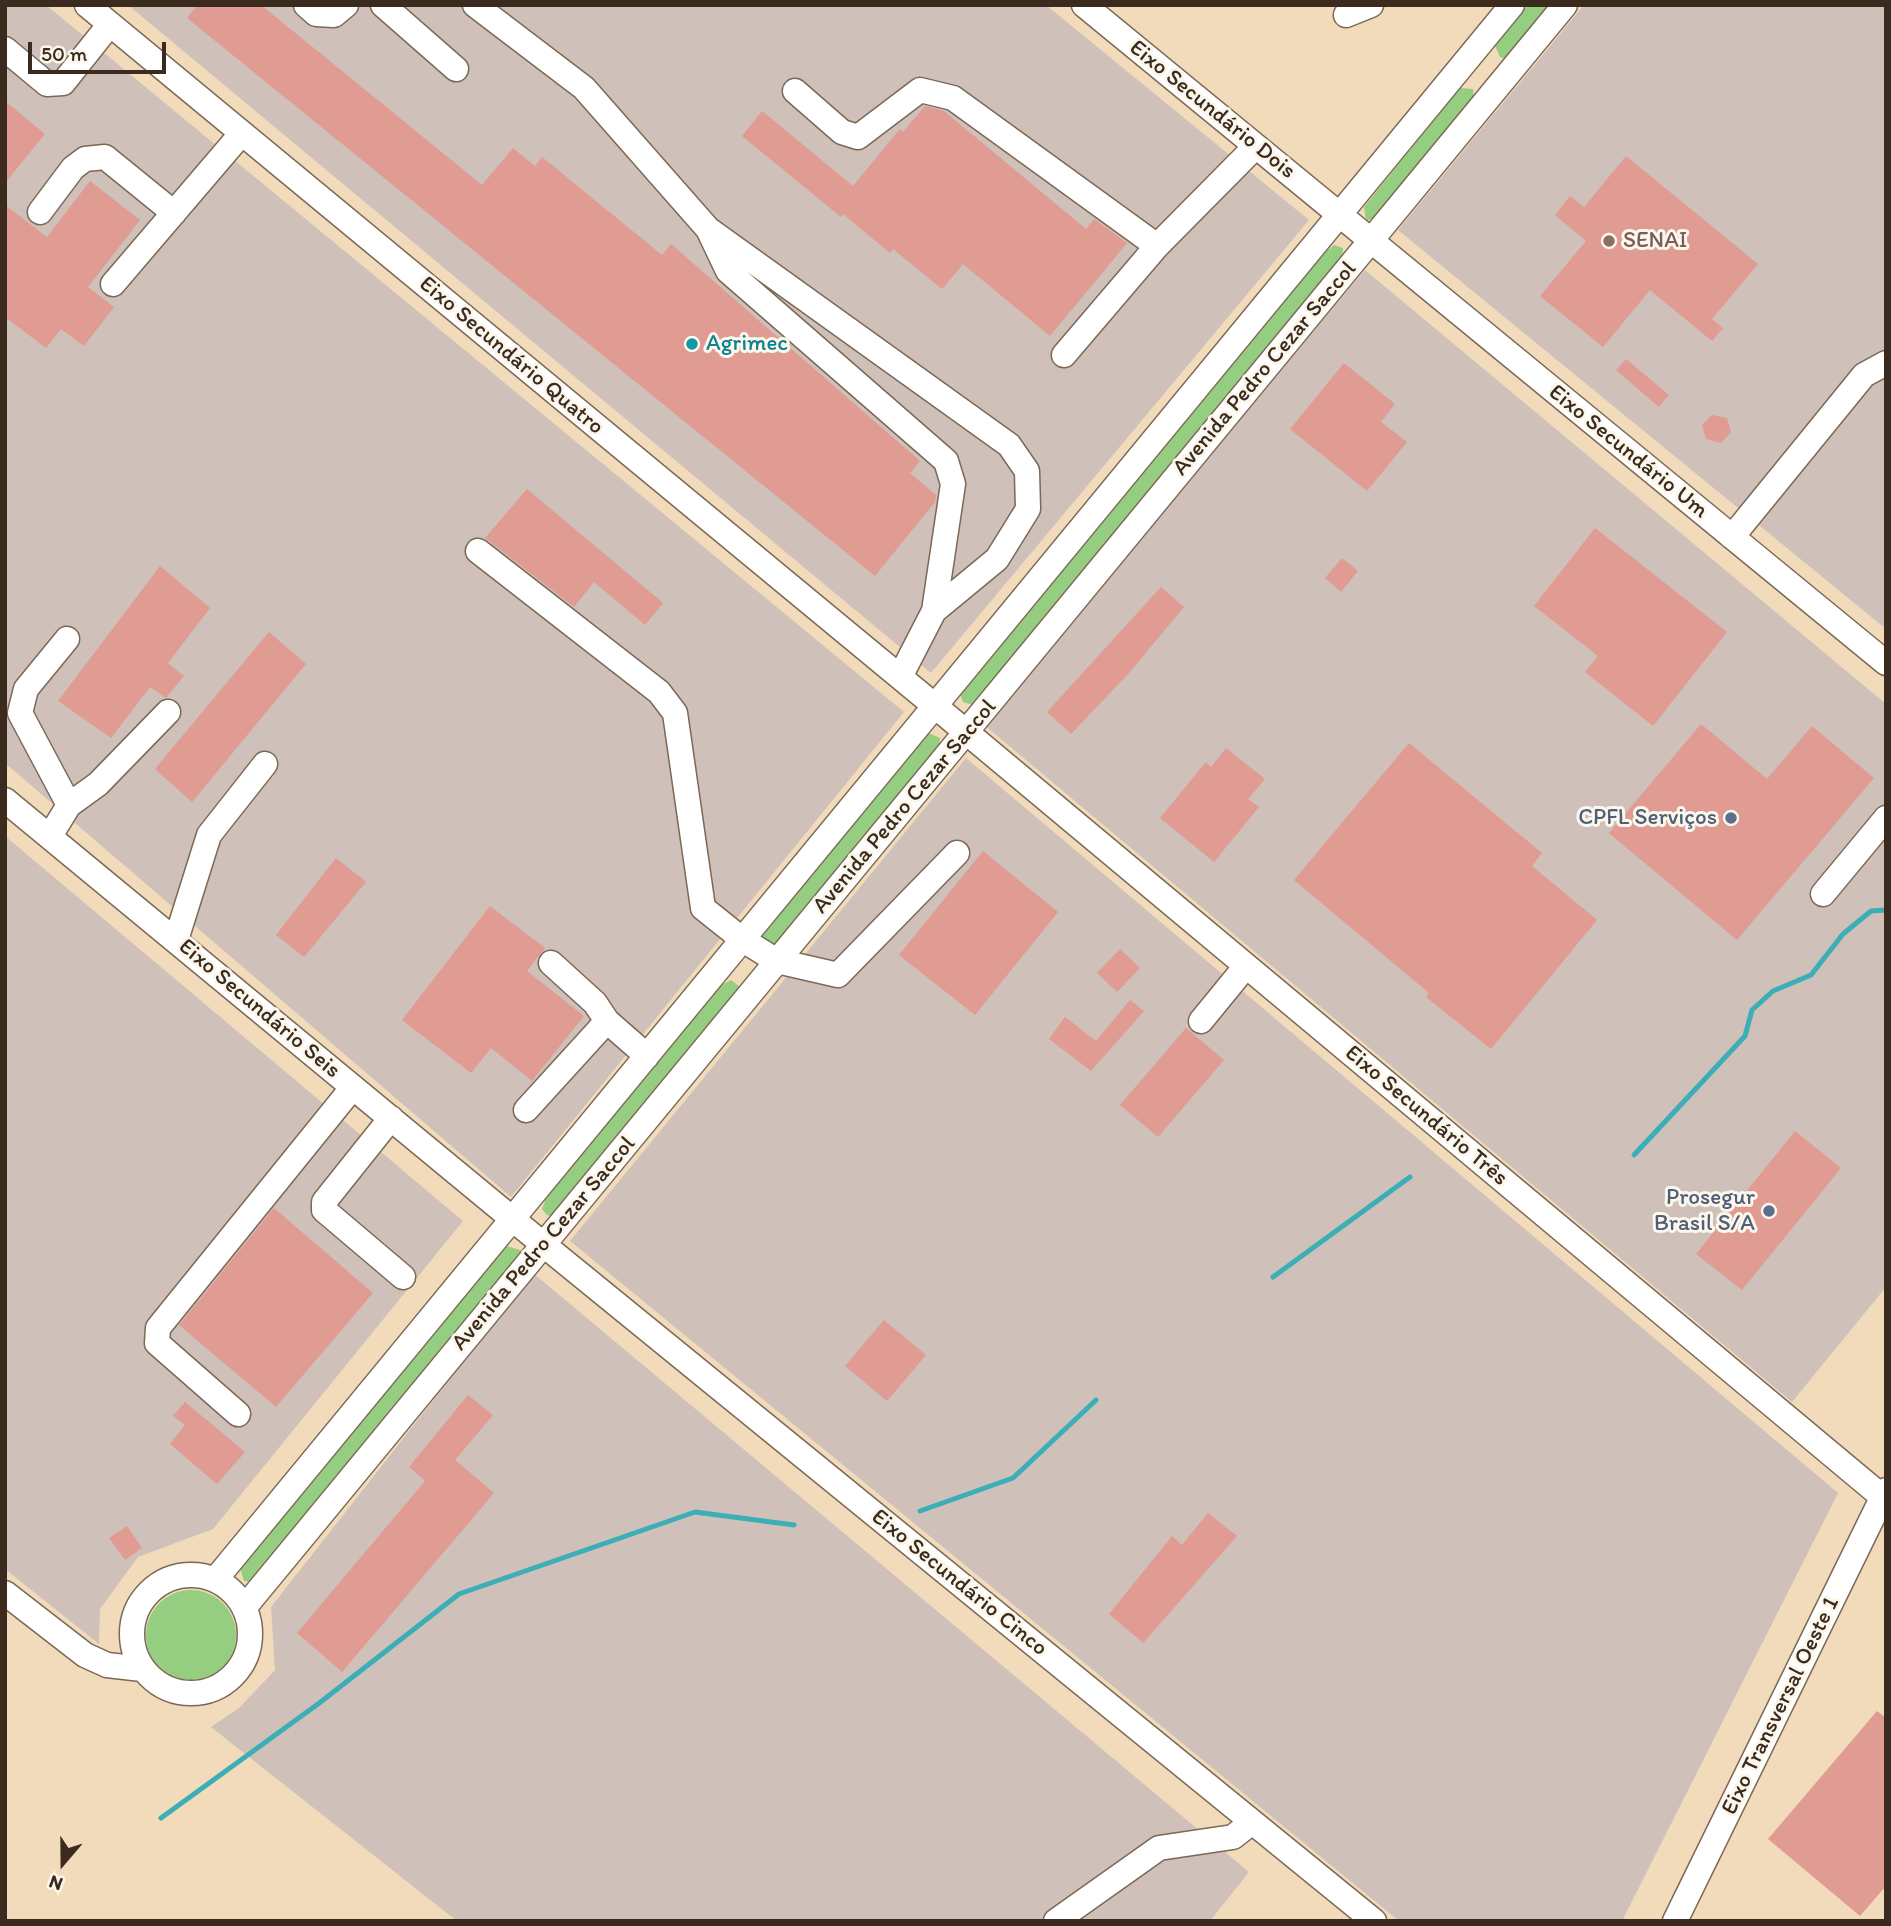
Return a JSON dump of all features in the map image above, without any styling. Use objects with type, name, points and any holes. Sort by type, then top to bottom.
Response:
[{"type":"street","name":"Eixo Secundário Quatro","points":[[87,5],[966,732]]},
{"type":"street","points":[[306,5],[317,14],[334,15],[345,5]]},
{"type":"street","points":[[383,5],[456,69]]},
{"type":"street","points":[[475,5],[584,88],[708,229],[1009,445],[1027,471],[1028,509],[997,559],[934,611]]},
{"type":"street","name":"Eixo Secundário Dois","points":[[1084,5],[1371,241]]},
{"type":"street","points":[[1346,15],[1371,5]]},
{"type":"street","name":"Avenida Pedro Cezar Saccol","points":[[215,1580],[1513,5]]},
{"type":"street","name":"Avenida Pedro Cezar Saccol","points":[[244,1608],[1565,5]]},
{"type":"street","points":[[5,49],[47,84],[63,83],[110,24]]},
{"type":"street","points":[[1471,56],[1503,82]]},
{"type":"street","points":[[795,91],[842,132],[858,136],[920,90],[953,98],[1157,246]]},
{"type":"street","points":[[113,284],[242,133]]},
{"type":"street","points":[[1064,355],[1157,246],[1256,146]]},
{"type":"street","points":[[40,212],[73,168],[85,159],[105,157],[174,213]]},
{"type":"street","points":[[708,229],[728,271],[946,461],[953,484],[934,611],[900,677]]},
{"type":"street","name":"Eixo Secundário Um","points":[[1371,241],[1886,663]]},
{"type":"street","points":[[1732,537],[1864,375],[1886,363]]},
{"type":"street","points":[[478,551],[659,692],[675,713],[703,908],[743,940],[777,961],[838,975],[957,853]]},
{"type":"street","points":[[67,639],[26,689],[20,713],[69,805]]},
{"type":"street","points":[[50,836],[69,805],[98,784],[169,712]]},
{"type":"street","name":"Eixo Secundário Três","points":[[966,732],[1885,1496]]},
{"type":"street","points":[[176,940],[209,835],[265,764]]},
{"type":"street","name":"Eixo Secundário Seis","points":[[5,800],[513,1219]]},
{"type":"street","points":[[1823,894],[1886,818]]},
{"type":"street","points":[[551,963],[595,1003],[607,1021],[647,1056]]},
{"type":"street","points":[[1201,1021],[1246,966]]},
{"type":"street","points":[[526,1110],[607,1021]]},
{"type":"street","points":[[238,1414],[157,1343],[158,1328],[353,1087]]},
{"type":"street","points":[[391,1118],[324,1202],[324,1210],[403,1277]]},
{"type":"street","name":"Eixo Secundário Cinco","points":[[513,1219],[1374,1921]]},
{"type":"street","name":"Eixo Transversal Oeste 1","points":[[1675,1921],[1885,1496]]},
{"type":"street","points":[[185,1575],[215,1580],[232,1591],[244,1608],[250,1637],[245,1656],[242,1665],[222,1686],[193,1694],[164,1688],[142,1669],[131,1640],[136,1610],[156,1586],[185,1575]]},
{"type":"street","points":[[5,1593],[85,1656],[107,1665],[142,1669]]},
{"type":"street","points":[[1056,1921],[1159,1848],[1233,1837],[1252,1822]]},
{"type":"shaded area","points":[[5,5],[46,5],[904,712],[511,1197],[5,763]]},
{"type":"shaded area","points":[[128,5],[1046,5],[1309,220],[931,673]]},
{"type":"shaded area","points":[[1584,5],[1886,5],[1886,629],[1398,230]]},
{"type":"shaded area","points":[[1365,270],[1886,704],[1886,1287],[1792,1402],[983,724]]},
{"type":"shaded area","points":[[966,758],[1838,1493],[1622,1921],[1399,1921],[570,1241]]},
{"type":"shaded area","points":[[5,836],[463,1221],[213,1529],[138,1557],[100,1609],[99,1644],[5,1569]]},
{"type":"shaded area","points":[[533,1273],[1249,1872],[1210,1921],[457,1921],[211,1727],[239,1708],[275,1670],[271,1607]]},
{"type":"green space","points":[[1528,5],[1555,5],[1510,60],[1500,57],[1495,46]]},
{"type":"green space","points":[[1460,88],[1473,89],[1474,101],[1379,216],[1366,221],[1364,207]]},
{"type":"green space","points":[[1334,245],[1343,248],[1342,260],[973,705],[963,702],[959,691],[1323,254]]},
{"type":"green space","points":[[928,733],[940,738],[939,746],[777,949],[767,947],[762,936]]},
{"type":"green space","points":[[731,980],[740,987],[560,1218],[547,1215],[542,1209],[546,1198],[720,986]]},
{"type":"green space","points":[[507,1246],[523,1251],[254,1583],[244,1581],[240,1568]]},
{"type":"green space","points":[[191,1590],[208,1594],[223,1603],[232,1618],[236,1635],[232,1652],[223,1667],[208,1676],[191,1680],[174,1676],[159,1667],[150,1652],[146,1635],[150,1618],[159,1603],[174,1594]]},
{"type":"building","name":"Agrimec","points":[[197,5],[261,5],[482,185],[513,148],[535,166],[542,157],[662,255],[671,244],[920,461],[910,473],[936,495],[935,502],[875,576],[187,18]]},
{"type":"building","points":[[5,101],[45,134],[5,183]]},
{"type":"building","points":[[925,106],[944,111],[1086,229],[1094,219],[1127,243],[1050,336],[963,264],[942,289],[893,249],[890,253],[843,214],[841,217],[742,136],[762,111],[853,186],[900,129],[903,132]]},
{"type":"building","points":[[1626,156],[1758,264],[1712,319],[1723,328],[1712,341],[1650,290],[1603,347],[1540,296],[1586,241],[1555,215],[1570,196],[1584,207]]},
{"type":"building","points":[[90,181],[140,220],[88,287],[114,307],[84,346],[61,329],[46,348],[5,317],[5,205],[47,237]]},
{"type":"building","points":[[1626,359],[1669,395],[1659,407],[1616,370]]},
{"type":"building","points":[[1344,363],[1395,404],[1381,422],[1407,442],[1367,491],[1290,429]]},
{"type":"building","points":[[1712,415],[1727,418],[1731,432],[1721,443],[1706,439],[1702,425]]},
{"type":"building","points":[[527,489],[663,603],[645,625],[594,582],[574,607],[485,538]]},
{"type":"building","points":[[1595,528],[1727,632],[1653,726],[1585,672],[1598,656],[1534,606]]},
{"type":"building","points":[[1342,558],[1358,571],[1341,592],[1325,578]]},
{"type":"building","points":[[160,566],[210,608],[168,663],[184,676],[166,698],[150,687],[111,738],[58,701]]},
{"type":"building","points":[[1161,587],[1184,607],[1128,674],[1071,734],[1047,712]]},
{"type":"building","points":[[269,632],[306,664],[192,802],[155,769]]},
{"type":"building","name":"CPFL Serviços","points":[[1701,724],[1767,779],[1812,726],[1874,778],[1737,940],[1609,833]]},
{"type":"building","points":[[1409,743],[1542,853],[1532,866],[1597,920],[1491,1049],[1426,997],[1429,993],[1294,880]]},
{"type":"building","points":[[1226,748],[1265,779],[1248,799],[1259,807],[1214,862],[1160,818],[1206,762],[1211,767]]},
{"type":"building","points":[[983,851],[1058,912],[975,1015],[899,955]]},
{"type":"building","points":[[336,858],[366,882],[304,957],[276,935]]},
{"type":"building","points":[[490,906],[545,948],[527,971],[584,1016],[532,1081],[491,1048],[471,1073],[402,1020]]},
{"type":"building","points":[[1120,949],[1140,968],[1117,992],[1097,973]]},
{"type":"building","points":[[1130,1000],[1144,1011],[1091,1071],[1049,1039],[1065,1017],[1096,1041]]},
{"type":"building","points":[[1186,1028],[1224,1060],[1158,1137],[1120,1105]]},
{"type":"building","name":"Prosegur Brasil S/A","points":[[1795,1131],[1841,1168],[1742,1290],[1696,1254]]},
{"type":"building","points":[[274,1208],[373,1293],[276,1407],[179,1325]]},
{"type":"building","points":[[884,1320],[926,1355],[887,1401],[845,1366]]},
{"type":"building","points":[[468,1395],[493,1415],[455,1460],[494,1493],[342,1672],[297,1633],[425,1481],[409,1467]]},
{"type":"building","points":[[185,1402],[245,1452],[217,1484],[170,1444],[185,1425],[173,1416]]},
{"type":"building","points":[[1208,1513],[1237,1536],[1143,1643],[1109,1614],[1172,1536],[1182,1545]]},
{"type":"building","points":[[127,1526],[142,1548],[125,1560],[109,1538]]},
{"type":"building","points":[[1877,1711],[1886,1718],[1886,1886],[1860,1916],[1768,1839]]},
{"type":"waterway","points":[[1634,1155],[1745,1036],[1752,1010],[1773,991],[1811,975],[1843,934],[1871,911],[1886,910]]},
{"type":"waterway","points":[[1273,1277],[1410,1177]]},
{"type":"waterway","points":[[920,1511],[1013,1478],[1096,1400]]},
{"type":"waterway","points":[[161,1818],[318,1704],[459,1594],[695,1512],[794,1525]]},
{"type":"place","name":"SENAI","points":[[1609,241]]},
{"type":"place","name":"Agrimec","points":[[692,344]]},
{"type":"place","name":"CPFL Serviços","points":[[1731,818]]},
{"type":"place","name":"Prosegur Brasil S/A","points":[[1769,1211]]}]
